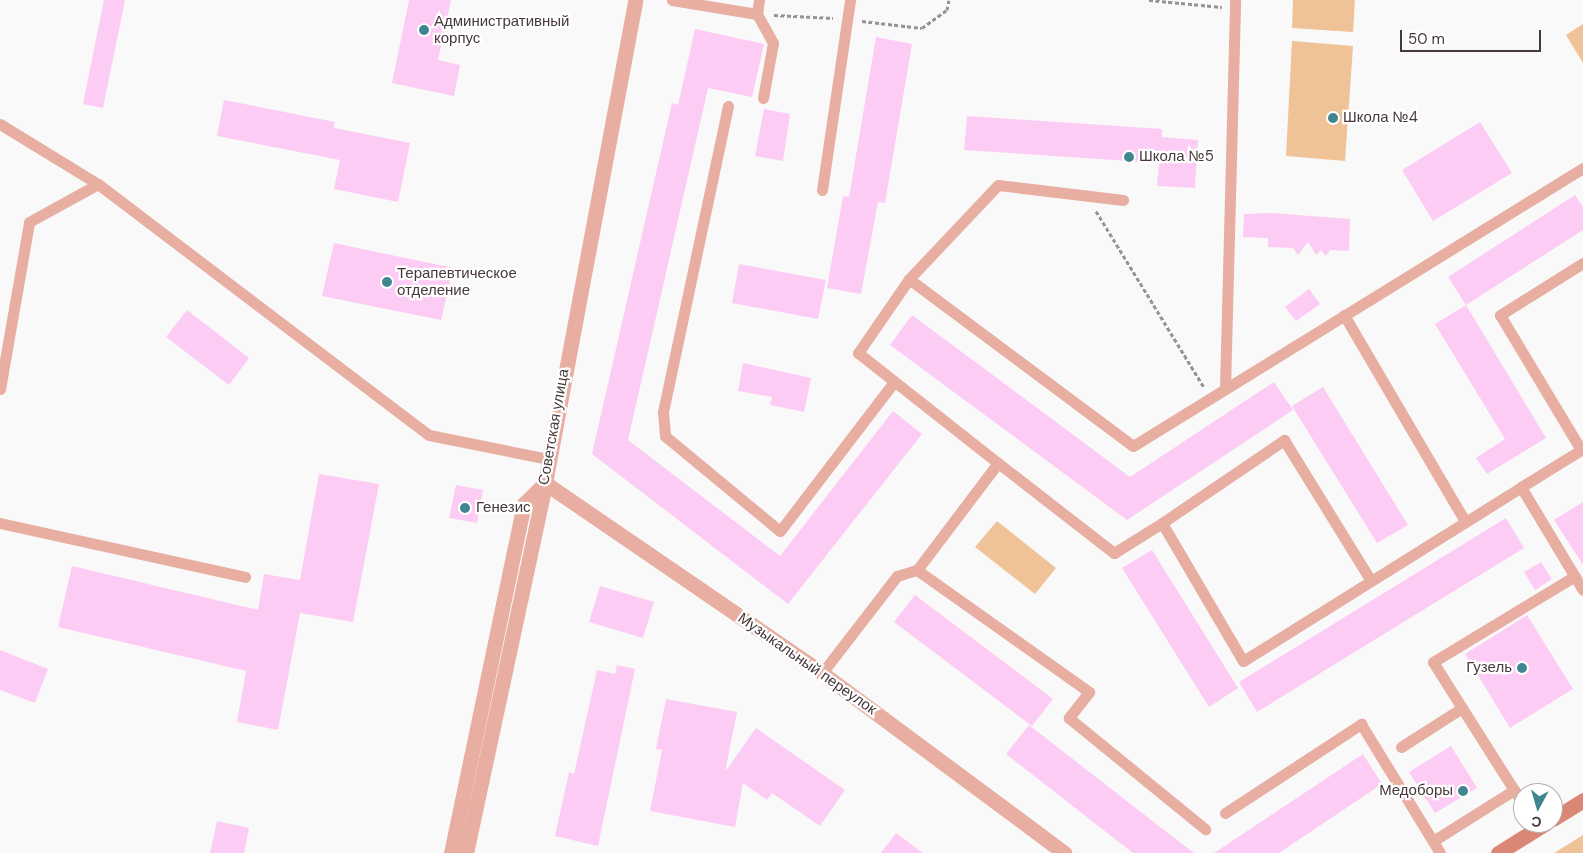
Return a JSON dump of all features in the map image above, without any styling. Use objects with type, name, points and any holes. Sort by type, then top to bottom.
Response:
[{"type":"main road","points":[[1563,813],[1583,800]]},
{"type":"main road","points":[[1498,853],[1528,833]]},
{"type":"street","name":"Советская улица","points":[[466,853],[545,483],[635,0]]},
{"type":"street","name":"Музыкальный переулок","points":[[545,483],[822,673],[1064,853]]},
{"type":"street","points":[[451,853],[524,504],[545,483]]},
{"type":"lane","points":[[672,0],[757,14]]},
{"type":"lane","points":[[759,0],[757,14],[773,43],[763,98]]},
{"type":"lane","points":[[822,190],[850,0]]},
{"type":"lane","points":[[1225,388],[1235,4]]},
{"type":"lane","points":[[728,106],[663,412],[665,436],[780,531],[894,382]]},
{"type":"lane","points":[[0,124],[98,184],[430,435],[548,459]]},
{"type":"lane","points":[[909,279],[1133,446],[1583,168]]},
{"type":"lane","points":[[0,388],[29,222],[98,184]]},
{"type":"lane","points":[[1123,200],[998,185],[909,279],[858,353],[1114,554],[1284,440],[1370,579]]},
{"type":"lane","points":[[1162,523],[1243,660],[1370,579],[1582,452],[1500,315],[1583,262]]},
{"type":"lane","points":[[1344,315],[1465,521]]},
{"type":"lane","points":[[822,673],[897,576],[917,570],[998,463]]},
{"type":"lane","points":[[1521,487],[1583,590]]},
{"type":"lane","points":[[0,523],[245,576]]},
{"type":"lane","points":[[917,570],[1089,692],[1069,718],[1205,829]]},
{"type":"lane","points":[[1513,788],[1433,662],[1575,576]]},
{"type":"lane","points":[[1401,747],[1462,708]]},
{"type":"lane","points":[[1225,813],[1362,724],[1440,853]]},
{"type":"lane","points":[[1433,841],[1513,791]]},
{"type":"path","points":[[1149,0],[1235,4]]},
{"type":"path","points":[[1086,196],[1195,372]]},
{"type":"shaded area","points":[[1293,0],[1355,0],[1353,32],[1292,28]]},
{"type":"shaded area","points":[[1583,24],[1583,63],[1566,35]]},
{"type":"shaded area","points":[[1292,41],[1353,46],[1345,161],[1286,156]]},
{"type":"shaded area","points":[[997,521],[1056,568],[1035,594],[975,547]]},
{"type":"shaded area","points":[[1583,835],[1583,853],[1554,853]]},
{"type":"building","points":[[104,0],[125,0],[103,108],[83,104]]},
{"type":"building","name":"Административный корпус","points":[[409,0],[451,0],[438,60],[460,65],[454,96],[392,83]]},
{"type":"building","points":[[695,29],[764,44],[752,97],[708,88],[628,440],[780,556],[893,411],[922,434],[788,604],[592,454],[672,103],[678,105]]},
{"type":"building","points":[[876,37],[912,44],[885,203],[878,202],[861,294],[827,288],[843,196],[849,197]]},
{"type":"building","points":[[224,100],[335,122],[334,128],[410,143],[398,202],[334,189],[340,160],[217,136]]},
{"type":"building","points":[[764,109],[790,114],[783,161],[755,156]]},
{"type":"building","name":"Школа №5","points":[[967,116],[1162,129],[1162,137],[1198,140],[1195,188],[1157,186],[1159,163],[964,150]]},
{"type":"building","points":[[1480,122],[1512,173],[1433,221],[1402,170]]},
{"type":"building","points":[[1575,195],[1583,207],[1583,230],[1466,305],[1448,277]]},
{"type":"building","points":[[1271,213],[1350,219],[1349,251],[1330,250],[1326,256],[1321,250],[1316,255],[1308,242],[1298,255],[1293,248],[1268,247],[1268,238],[1243,237],[1244,214]]},
{"type":"building","name":"Терапевтическое отделение","points":[[334,243],[453,268],[441,320],[322,296]]},
{"type":"building","points":[[739,264],[826,280],[818,319],[732,303]]},
{"type":"building","points":[[1309,289],[1320,304],[1296,321],[1285,307]]},
{"type":"building","points":[[1466,305],[1546,438],[1487,474],[1476,458],[1505,439],[1435,324]]},
{"type":"building","points":[[187,310],[249,358],[229,385],[166,337]]},
{"type":"building","points":[[912,315],[1130,477],[1274,382],[1293,410],[1127,520],[890,345]]},
{"type":"building","points":[[743,363],[811,378],[804,412],[770,405],[772,397],[738,391]]},
{"type":"building","points":[[1323,387],[1408,525],[1377,543],[1292,406]]},
{"type":"building","points":[[319,474],[379,484],[353,622],[300,613],[278,730],[237,722],[246,671],[58,627],[72,566],[258,610],[264,574],[300,580]]},
{"type":"building","name":"Генезис","points":[[456,485],[483,490],[477,523],[449,518]]},
{"type":"building","points":[[1583,502],[1583,565],[1554,520]]},
{"type":"building","points":[[1506,518],[1524,548],[1257,712],[1239,682]]},
{"type":"building","points":[[1152,550],[1238,688],[1209,707],[1122,568]]},
{"type":"building","points":[[1541,562],[1552,579],[1535,590],[1524,572]]},
{"type":"building","points":[[600,586],[654,602],[643,638],[589,622]]},
{"type":"building","points":[[915,595],[1053,699],[1032,726],[894,622]]},
{"type":"building","points":[[1527,615],[1573,689],[1510,728],[1465,654]]},
{"type":"building","points":[[0,650],[48,669],[35,703],[0,690]]},
{"type":"building","points":[[617,665],[635,669],[598,846],[555,836],[569,772],[574,774],[597,670],[615,674]]},
{"type":"building","points":[[666,699],[737,712],[725,772],[756,728],[845,790],[820,826],[772,793],[767,800],[743,783],[735,827],[650,811],[662,750],[656,749]]},
{"type":"building","points":[[1029,725],[1194,853],[1133,853],[1006,754]]},
{"type":"building","points":[[1451,746],[1477,788],[1435,813],[1409,772]]},
{"type":"building","points":[[1363,754],[1382,784],[1279,853],[1214,853]]},
{"type":"building","points":[[217,821],[249,828],[244,853],[210,853]]},
{"type":"building","points":[[896,833],[923,853],[881,853]]},
{"type":"place","name":"Административный корпус","points":[[424,30]]},
{"type":"place","name":"Школа №4","points":[[1333,118]]},
{"type":"place","name":"Школа №5","points":[[1129,157]]},
{"type":"place","name":"Терапевтическое отделение","points":[[387,282]]},
{"type":"place","name":"Генезис","points":[[465,508]]},
{"type":"place","name":"Гузель","points":[[1522,668]]},
{"type":"place","name":"Медоборы","points":[[1463,791]]}]
